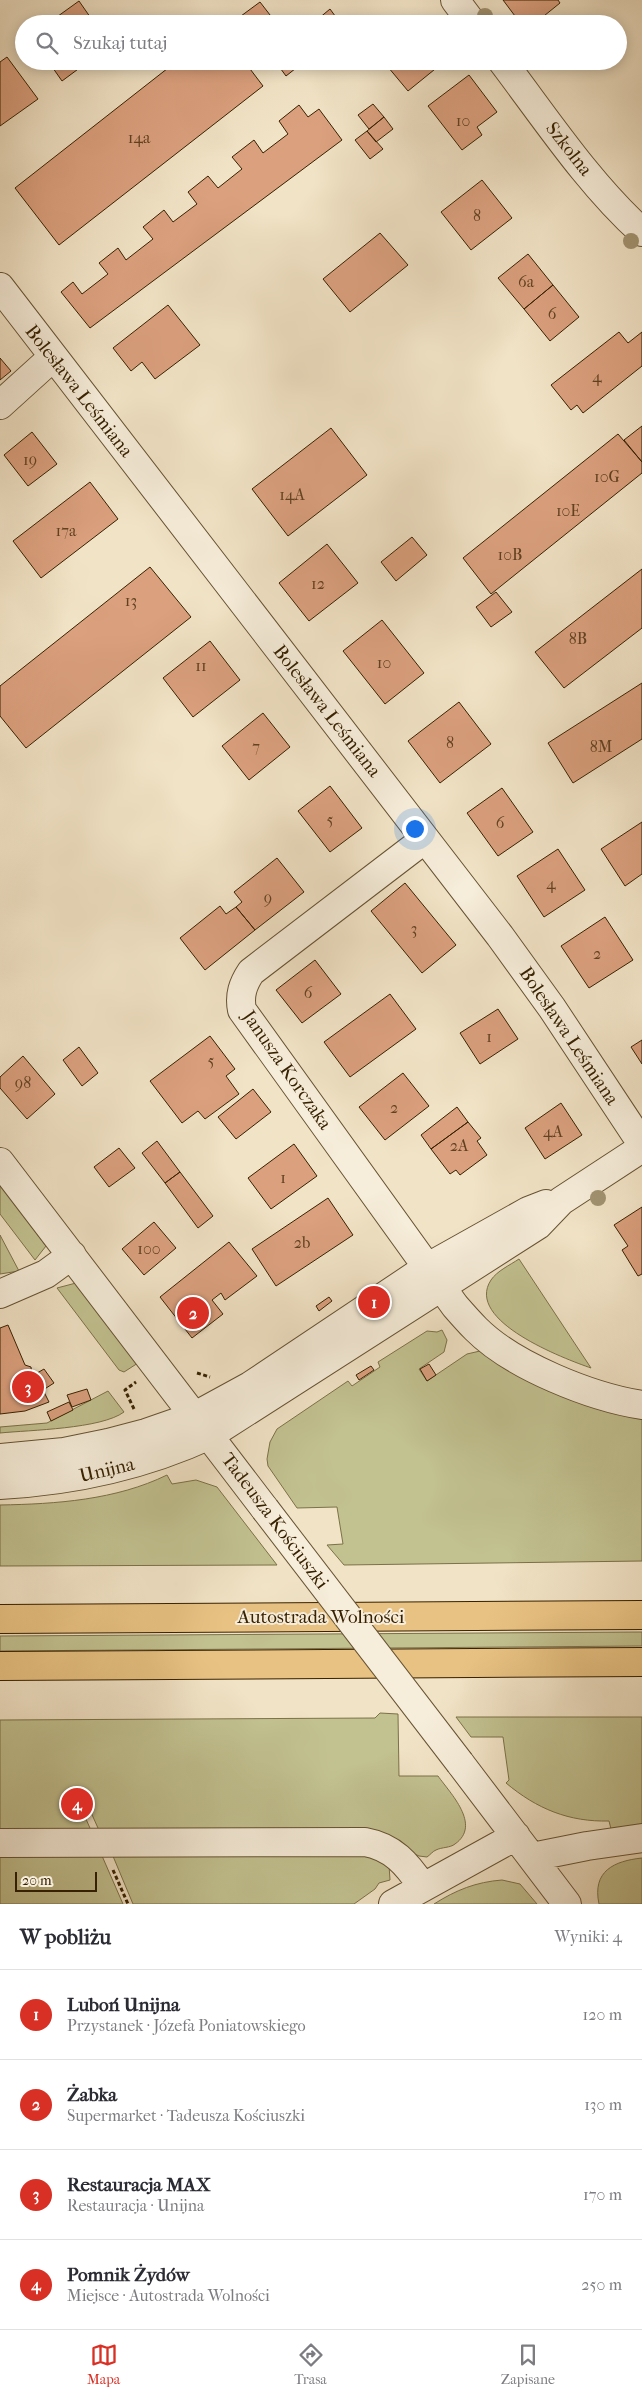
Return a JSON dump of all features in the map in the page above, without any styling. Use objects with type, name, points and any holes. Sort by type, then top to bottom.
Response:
[{"type":"highway","name":"Autostrada Wolności","points":[[0,1619],[642,1615]]},
{"type":"highway","points":[[0,1666],[642,1662]]},
{"type":"street","points":[[455,0],[466,15]]},
{"type":"street","name":"Szkolna","points":[[509,70],[587,172],[616,206],[642,232]]},
{"type":"street","name":"Bolesława Leśmiana","points":[[0,287],[534,982],[642,1144]]},
{"type":"street","points":[[0,405],[53,358]]},
{"type":"street","name":"Janusza Korczaka","points":[[425,840],[252,972],[242,989],[240,1000],[242,1010],[436,1278],[477,1330],[513,1356],[566,1383],[642,1405]]},
{"type":"street","points":[[202,1425],[250,1386],[436,1278],[528,1211],[561,1201],[642,1148]]},
{"type":"street","name":"Tadeusza Kościuszki","points":[[0,1162],[568,1904]]},
{"type":"street","points":[[0,1294],[46,1274],[72,1255]]},
{"type":"street","name":"Unijna","points":[[0,1458],[64,1452],[101,1445],[146,1433],[202,1425]]},
{"type":"street","name":"Unijna","points":[[0,1485],[62,1480],[114,1470],[161,1456],[202,1425]]},
{"type":"street","points":[[393,1904],[422,1886],[524,1847],[587,1846],[642,1838]]},
{"type":"street","points":[[0,1843],[365,1842],[376,1844],[395,1854],[410,1869],[422,1886]]},
{"type":"path","points":[[191,1369],[217,1378]]},
{"type":"shaded area","points":[[0,1184],[46,1246],[35,1260],[0,1214]]},
{"type":"shaded area","points":[[0,1235],[19,1271],[0,1274]]},
{"type":"shaded area","points":[[519,1259],[591,1368],[541,1347],[521,1336],[504,1323],[492,1310],[486,1295],[491,1280],[500,1271]]},
{"type":"shaded area","points":[[76,1283],[138,1363],[124,1372],[119,1370],[57,1288]]},
{"type":"shaded area","points":[[442,1330],[447,1340],[444,1352],[419,1369],[427,1381],[467,1354],[480,1351],[584,1404],[642,1419],[642,1561],[344,1565],[327,1545],[343,1544],[337,1507],[297,1508],[268,1466],[267,1459],[270,1442],[277,1429],[348,1381],[352,1386],[380,1367],[378,1362],[427,1331],[437,1332]]},
{"type":"shaded area","points":[[108,1391],[124,1412],[113,1418],[83,1425],[46,1430],[0,1433],[0,1427],[47,1423]]},
{"type":"shaded area","points":[[167,1475],[172,1484],[196,1480],[217,1487],[277,1565],[0,1566],[0,1505],[64,1502],[85,1499],[127,1490]]},
{"type":"shaded area","points":[[642,1632],[642,1646],[0,1651],[0,1636]]},
{"type":"shaded area","points":[[380,1713],[398,1714],[399,1776],[438,1776],[456,1800],[465,1819],[463,1836],[455,1844],[441,1848],[427,1857],[419,1856],[381,1838],[102,1837],[85,1799],[77,1799],[94,1837],[0,1837],[0,1720],[375,1718]]},
{"type":"shaded area","points":[[456,1717],[642,1717],[642,1826],[611,1829],[609,1821],[594,1821],[567,1816],[542,1807],[530,1800],[506,1783],[509,1780],[503,1737],[471,1737]]},
{"type":"shaded area","points":[[99,1849],[123,1904],[0,1904],[0,1850]]},
{"type":"shaded area","points":[[110,1849],[364,1849],[389,1865],[390,1880],[379,1883],[375,1889],[354,1904],[133,1904]]},
{"type":"shaded area","points":[[642,1858],[642,1904],[599,1904],[599,1883],[607,1870],[622,1862]]},
{"type":"shaded area","points":[[502,1880],[520,1884],[537,1904],[434,1904],[466,1888]]},
{"type":"building","points":[[503,0],[558,0],[560,3],[545,15],[514,15]]},
{"type":"building","points":[[79,1],[89,15],[60,15]]},
{"type":"building","points":[[260,2],[270,15],[242,15]]},
{"type":"building","points":[[330,9],[334,15],[323,15]]},
{"type":"building","points":[[7,57],[38,99],[0,126],[0,62]]},
{"type":"building","points":[[54,70],[77,70],[62,81]]},
{"type":"building","points":[[166,70],[251,70],[263,86],[59,245],[15,188]]},
{"type":"building","points":[[282,70],[294,70],[286,76]]},
{"type":"building","points":[[390,70],[434,70],[408,91]]},
{"type":"building","points":[[469,75],[497,112],[477,127],[482,135],[462,150],[428,106]]},
{"type":"building","points":[[373,104],[384,117],[369,129],[358,115]]},
{"type":"building","points":[[299,105],[308,117],[319,109],[342,140],[90,328],[61,292],[73,282],[82,294],[108,274],[99,263],[118,248],[126,260],[153,239],[143,227],[164,210],[173,222],[197,204],[188,192],[208,176],[218,188],[242,169],[232,157],[254,140],[263,153],[288,134],[279,121]]},
{"type":"building","points":[[384,117],[393,129],[376,142],[367,131]]},
{"type":"building","points":[[367,131],[383,149],[370,159],[355,140]]},
{"type":"building","points":[[482,180],[512,218],[471,250],[441,212]]},
{"type":"building","points":[[380,233],[408,265],[350,312],[323,279]]},
{"type":"building","points":[[528,254],[553,285],[524,309],[498,278]]},
{"type":"building","points":[[553,285],[579,317],[550,341],[524,309]]},
{"type":"building","points":[[168,305],[200,345],[155,379],[142,362],[131,371],[113,348]]},
{"type":"building","points":[[619,332],[628,343],[642,332],[642,366],[583,413],[577,405],[571,410],[551,385]]},
{"type":"building","points":[[0,358],[11,371],[0,380]]},
{"type":"building","points":[[642,426],[642,462],[624,440]]},
{"type":"building","points":[[331,428],[367,475],[288,536],[252,489]]},
{"type":"building","points":[[32,432],[57,464],[28,486],[4,455]]},
{"type":"building","points":[[618,434],[642,462],[642,473],[491,594],[463,558]]},
{"type":"building","points":[[90,482],[118,519],[41,578],[13,541]]},
{"type":"building","points":[[412,537],[427,555],[396,581],[381,562]]},
{"type":"building","points":[[327,544],[358,583],[309,621],[279,583]]},
{"type":"building","points":[[150,567],[191,617],[26,748],[0,716],[0,686]]},
{"type":"building","points":[[642,569],[642,628],[564,688],[535,652]]},
{"type":"building","points":[[496,592],[512,612],[491,627],[476,607]]},
{"type":"building","points":[[382,620],[424,673],[385,704],[343,651]]},
{"type":"building","points":[[210,641],[240,680],[193,717],[163,678]]},
{"type":"building","points":[[642,683],[642,739],[573,783],[548,743]]},
{"type":"building","points":[[459,702],[491,744],[440,783],[408,741]]},
{"type":"building","points":[[263,713],[290,747],[249,780],[222,746]]},
{"type":"building","points":[[330,786],[362,828],[330,852],[298,811]]},
{"type":"building","points":[[502,788],[533,832],[498,856],[467,813]]},
{"type":"building","points":[[642,822],[642,874],[625,886],[601,849]]},
{"type":"building","points":[[558,849],[585,890],[544,917],[517,876]]},
{"type":"building","points":[[277,858],[304,892],[255,930],[236,907],[242,902],[234,892]]},
{"type":"building","points":[[405,883],[456,945],[422,973],[371,911]]},
{"type":"building","points":[[220,906],[226,914],[236,907],[255,930],[205,970],[180,938]]},
{"type":"building","points":[[605,917],[633,960],[589,988],[561,946]]},
{"type":"building","points":[[315,960],[341,994],[302,1023],[276,990]]},
{"type":"building","points":[[390,994],[416,1029],[350,1077],[324,1042]]},
{"type":"building","points":[[498,1009],[518,1039],[480,1064],[460,1033]]},
{"type":"building","points":[[210,1036],[235,1069],[226,1076],[239,1094],[205,1119],[198,1111],[182,1123],[150,1081]]},
{"type":"building","points":[[642,1040],[642,1064],[631,1047]]},
{"type":"building","points":[[79,1047],[98,1073],[82,1086],[63,1060]]},
{"type":"building","points":[[23,1056],[55,1094],[27,1119],[0,1088],[0,1077]]},
{"type":"building","points":[[403,1073],[429,1106],[385,1140],[359,1107]]},
{"type":"building","points":[[253,1089],[271,1112],[236,1139],[218,1117]]},
{"type":"building","points":[[561,1103],[582,1135],[545,1159],[525,1128]]},
{"type":"building","points":[[457,1107],[468,1122],[431,1149],[421,1135]]},
{"type":"building","points":[[468,1122],[481,1138],[477,1141],[487,1155],[460,1175],[456,1170],[450,1174],[431,1149]]},
{"type":"building","points":[[157,1141],[180,1172],[165,1183],[142,1153]]},
{"type":"building","points":[[294,1144],[317,1176],[271,1209],[248,1178]]},
{"type":"building","points":[[119,1148],[135,1168],[109,1187],[94,1167]]},
{"type":"building","points":[[180,1172],[213,1216],[198,1228],[165,1183]]},
{"type":"building","points":[[328,1198],[353,1235],[276,1286],[252,1249]]},
{"type":"building","points":[[642,1207],[642,1274],[638,1276],[622,1250],[628,1246],[614,1225]]},
{"type":"building","points":[[154,1222],[176,1248],[144,1275],[122,1249]]},
{"type":"building","points":[[229,1242],[257,1276],[225,1300],[221,1293],[212,1300],[223,1314],[192,1338],[160,1297]]},
{"type":"building","points":[[329,1297],[332,1301],[319,1311],[316,1306]]},
{"type":"building","points":[[8,1325],[25,1365],[31,1367],[32,1376],[44,1369],[54,1383],[43,1390],[49,1402],[25,1411],[0,1414],[0,1328]]},
{"type":"building","points":[[429,1364],[436,1375],[427,1381],[420,1369]]},
{"type":"building","points":[[371,1366],[374,1370],[359,1380],[356,1375]]},
{"type":"building","points":[[87,1389],[91,1400],[72,1407],[67,1395]]},
{"type":"building","points":[[69,1402],[73,1410],[51,1421],[47,1412]]},
{"type":"place","name":"Luboń Unijna","points":[[374,1302]]},
{"type":"place","name":"Żabka","points":[[193,1313]]},
{"type":"place","name":"Restauracja MAX","points":[[28,1387]]},
{"type":"place","name":"Pomnik Żydów","points":[[77,1804]]}]
